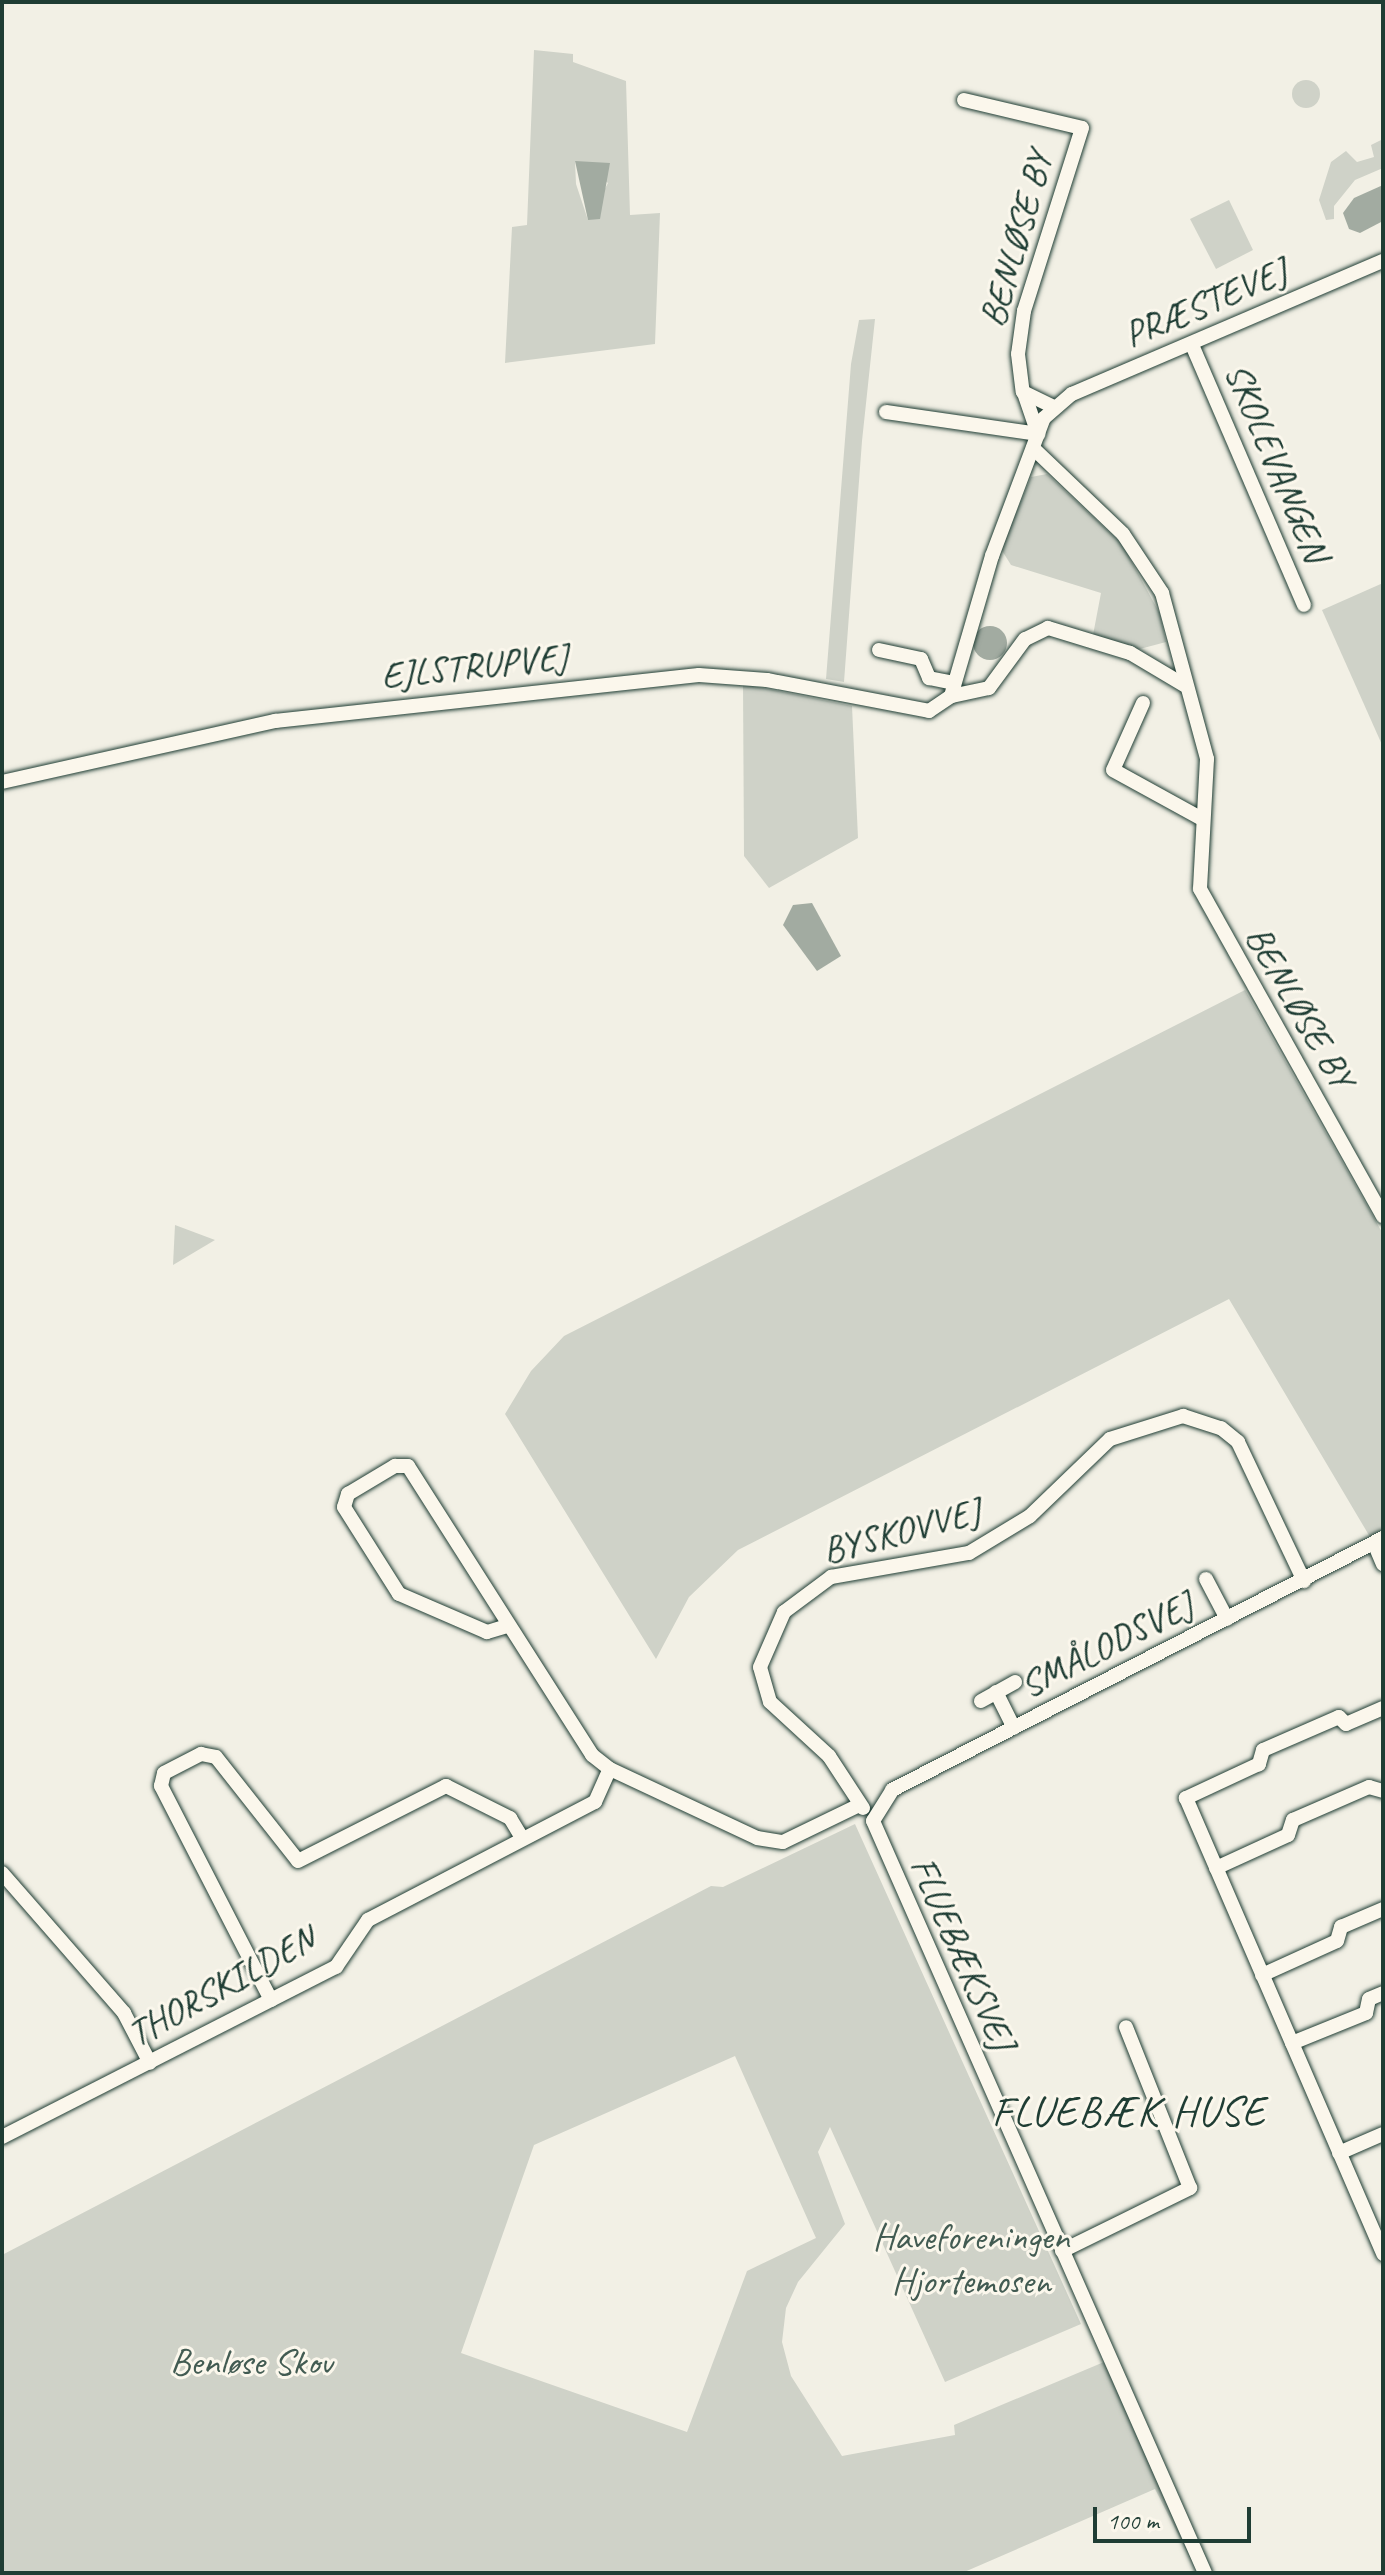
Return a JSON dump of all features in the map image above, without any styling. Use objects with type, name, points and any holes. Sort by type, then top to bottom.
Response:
[{"type":"street","name":"BENLØSE BY","points":[[964,100],[1082,128],[1024,311],[1018,354],[1035,441],[1141,556],[1171,617],[1175,657],[1207,759],[1197,870],[1208,911],[1383,1216]]},
{"type":"street","name":"PRÆSTEVEJ","points":[[1052,406],[1383,261]]},
{"type":"street","name":"SKOLEVANGEN","points":[[1192,345],[1304,605]]},
{"type":"street","points":[[953,690],[1035,441],[1052,406],[1023,392]]},
{"type":"street","points":[[886,412],[1035,441]]},
{"type":"street","points":[[879,650],[921,659],[929,678],[953,690],[989,688],[1025,639],[1048,628],[1161,668],[1184,685]]},
{"type":"street","points":[[1161,668],[1175,657]]},
{"type":"street","name":"EJLSTRUPVEJ","points":[[2,782],[275,721],[699,675],[767,680],[929,711],[953,690]]},
{"type":"street","points":[[1143,703],[1113,770],[1202,819]]},
{"type":"street","name":"BYSKOVVEJ","points":[[857,1806],[829,1756],[770,1702],[760,1667],[784,1612],[831,1577],[981,1548],[1030,1516],[1110,1439],[1183,1416],[1221,1428],[1238,1442],[1304,1581]]},
{"type":"street","points":[[507,1626],[487,1632],[399,1594],[344,1507],[348,1494],[395,1466],[408,1466],[507,1626],[592,1755],[610,1769],[757,1838],[783,1842],[857,1806],[875,1812]]},
{"type":"street","points":[[1379,1540],[1383,1564]]},
{"type":"street","name":"SMÅLODSVEJ","points":[[875,1812],[892,1790],[1379,1540]]},
{"type":"street","name":"SMÅLODSVEJ","points":[[1206,1579],[1227,1619]]},
{"type":"street","name":"SMÅLODSVEJ","points":[[981,1701],[1015,1682]]},
{"type":"street","name":"SMÅLODSVEJ","points":[[996,1692],[1014,1728]]},
{"type":"street","points":[[1383,1708],[1346,1724],[1339,1717],[1263,1750],[1259,1764],[1186,1798],[1339,2153],[1376,2219],[1383,2254]]},
{"type":"street","points":[[271,2000],[161,1786],[164,1773],[201,1754],[216,1757],[298,1861],[446,1786],[510,1818],[522,1838]]},
{"type":"street","name":"THORSKILDEN","points":[[2,2137],[336,1967],[368,1920],[595,1802],[610,1769]]},
{"type":"street","points":[[1216,1868],[1288,1835],[1293,1820],[1369,1787],[1383,1791]]},
{"type":"street","name":"FLUEBÆKSVEJ","points":[[875,1812],[876,1838],[1205,2573]]},
{"type":"street","points":[[2,1873],[124,2013],[150,2063]]},
{"type":"street","points":[[1262,1975],[1337,1941],[1341,1927],[1383,1909]]},
{"type":"street","points":[[1292,2043],[1366,2013],[1369,1999],[1383,1993]]},
{"type":"street","points":[[1062,2251],[1190,2188],[1126,2027]]},
{"type":"street","points":[[1339,2153],[1383,2134]]},
{"type":"green space","points":[[534,50],[573,54],[573,62],[626,81],[630,215],[660,213],[655,344],[505,363],[512,227],[527,225]],"holes":[[[575,161],[608,183],[588,220],[576,184]]]},
{"type":"green space","points":[[1306,80],[1316,84],[1320,94],[1316,104],[1306,108],[1296,104],[1292,94],[1296,84]]},
{"type":"green space","points":[[1383,139],[1383,168],[1355,180],[1334,206],[1334,219],[1326,220],[1319,200],[1331,162],[1346,151],[1357,162],[1374,157],[1371,145]]},
{"type":"green space","points":[[1229,200],[1253,250],[1216,269],[1190,219]]},
{"type":"green space","points":[[875,319],[862,441],[844,682],[826,679],[851,364],[859,320]]},
{"type":"green space","points":[[1047,474],[1122,544],[1160,614],[1166,642],[1136,650],[1093,635],[1101,593],[1011,565],[1001,549],[1031,477]]},
{"type":"green space","points":[[1383,583],[1383,747],[1322,610]]},
{"type":"green space","points":[[743,684],[852,706],[858,838],[769,888],[744,856]]},
{"type":"green space","points":[[1245,990],[1383,1234],[1383,1530],[1370,1537],[1229,1299],[738,1550],[689,1597],[656,1659],[505,1414],[531,1371],[564,1336]]},
{"type":"green space","points":[[175,1225],[215,1240],[173,1265]]},
{"type":"green space","name":"Benløse Skov","points":[[855,1824],[1081,2324],[945,2382],[830,2127],[818,2152],[845,2224],[798,2282],[786,2308],[782,2342],[791,2376],[842,2456],[955,2435],[954,2425],[1104,2362],[1198,2573],[1155,2489],[962,2573],[2,2573],[2,2255],[711,1886],[723,1887]],"holes":[[[735,2056],[816,2238],[747,2271],[687,2432],[461,2353],[534,2145]]]},
{"type":"shaded area","points":[[575,161],[610,163],[600,219],[588,220]]},
{"type":"shaded area","points":[[1383,185],[1383,221],[1360,233],[1349,229],[1343,213],[1354,198]]},
{"type":"shaded area","points":[[990,626],[1002,631],[1007,643],[1002,655],[990,660],[978,655],[973,643],[978,631]]},
{"type":"shaded area","points":[[812,903],[841,956],[817,971],[783,925],[793,905]]},
{"type":"district","name":"FLUEBÆK HUSE","points":[[1129,2112]]},
{"type":"park label","name":"Haveforeningen Hjortemosen","points":[[971,2259]]}]
